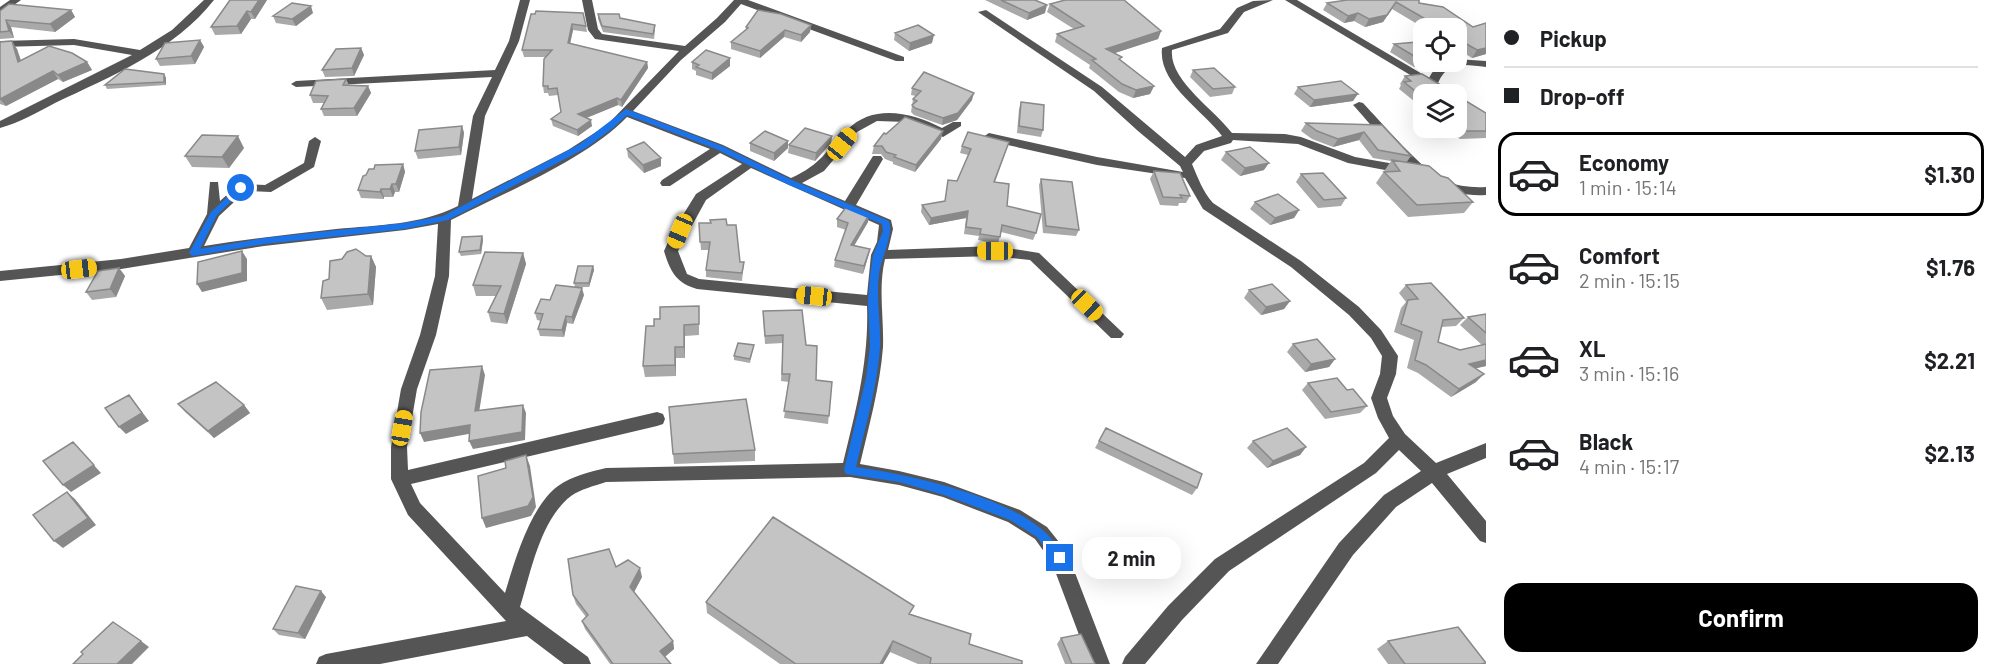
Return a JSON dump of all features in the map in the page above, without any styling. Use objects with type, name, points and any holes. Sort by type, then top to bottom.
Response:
[{"type":"street","points":[[0,12],[16,0]]},
{"type":"street","points":[[0,125],[143,54],[170,38],[188,24],[209,0]]},
{"type":"street","points":[[464,210],[475,132],[487,97],[514,41],[525,0]]},
{"type":"street","points":[[587,0],[593,30],[599,37],[687,49]]},
{"type":"street","points":[[0,276],[121,264],[264,241],[405,226],[445,218],[583,146],[611,127],[687,49],[721,20],[739,0],[900,58]]},
{"type":"street","points":[[1268,0],[1240,10],[1224,31],[1167,48],[1166,63],[1190,95],[1228,136],[1293,139],[1352,160],[1425,173]]},
{"type":"street","points":[[1290,0],[1432,84],[1442,66],[1450,62],[1486,64]]},
{"type":"street","points":[[983,12],[1098,90],[1189,170],[1199,195],[1208,206],[1296,264],[1354,311],[1376,334],[1390,356],[1388,374],[1379,399],[1386,418],[1399,439],[1434,472],[1486,535]]},
{"type":"street","points":[[0,44],[74,42],[143,54]]},
{"type":"street","points":[[296,84],[500,73]]},
{"type":"street","points":[[1359,105],[1425,173],[1438,183],[1471,192],[1486,192]]},
{"type":"street","points":[[626,111],[719,148],[792,183],[886,223],[887,231],[878,255],[873,301],[875,346],[871,378],[850,470]]},
{"type":"street","points":[[792,183],[822,166],[861,124],[882,116],[899,116],[923,123],[943,134],[957,124]]},
{"type":"street","points":[[981,135],[1097,161],[1189,170]]},
{"type":"street","points":[[1189,170],[1200,148],[1227,140],[1228,136]]},
{"type":"street","points":[[193,253],[214,214],[243,187],[257,190],[267,189],[303,170],[310,164],[315,141]]},
{"type":"street","points":[[666,183],[719,148]]},
{"type":"street","points":[[849,207],[877,159]]},
{"type":"street","points":[[751,163],[701,197],[680,231],[671,251],[682,277],[697,285],[873,301]]},
{"type":"street","points":[[214,185],[214,214]]},
{"type":"street","points":[[445,218],[442,276],[428,335],[409,389],[399,447],[400,479],[414,509],[509,611],[581,664]]},
{"type":"street","points":[[878,255],[975,251],[1034,256],[1116,334]]},
{"type":"street","points":[[400,479],[657,419]]},
{"type":"street","points":[[1132,664],[1175,613],[1222,565],[1370,468],[1399,439]]},
{"type":"street","points":[[1266,664],[1346,549],[1390,501],[1434,472],[1486,450]]},
{"type":"street","points":[[509,611],[526,560],[548,511],[562,493],[583,481],[606,475],[850,470],[899,478],[944,490],[1014,516],[1041,533],[1060,558],[1100,664]]},
{"type":"street","points":[[326,664],[531,626]]},
{"type":"building","points":[[230,0],[259,0],[251,12],[247,11],[237,26],[211,27]]},
{"type":"building","points":[[1001,0],[1035,0],[1047,5],[1029,13]]},
{"type":"building","points":[[1065,0],[1124,0],[1161,31],[1106,49],[1122,57],[1119,59],[1154,86],[1136,90],[1122,84],[1092,60],[1096,59],[1057,34],[1084,26],[1050,4]]},
{"type":"building","points":[[1347,0],[1419,0],[1419,3],[1443,7],[1460,18],[1424,18],[1396,2],[1387,15],[1369,19],[1358,13],[1348,16],[1327,3]]},
{"type":"building","points":[[292,3],[311,6],[292,19],[273,16]]},
{"type":"building","points":[[9,4],[71,10],[50,24],[6,20],[9,31],[0,32],[0,11]]},
{"type":"building","points":[[758,10],[781,14],[811,25],[801,35],[785,30],[760,51],[731,42],[748,28],[746,27]]},
{"type":"building","points":[[536,11],[583,13],[586,26],[572,24],[568,43],[647,62],[621,100],[617,98],[578,114],[591,120],[577,130],[551,119],[561,112],[557,88],[548,89],[548,86],[543,86],[544,59],[552,50],[522,50],[531,14],[535,14]]},
{"type":"building","points":[[598,14],[619,14],[620,18],[655,25],[653,34],[602,26]]},
{"type":"building","points":[[1467,23],[1473,27],[1486,23],[1486,48],[1477,50],[1467,44]]},
{"type":"building","points":[[918,25],[934,35],[910,43],[895,33]]},
{"type":"building","points":[[200,40],[191,56],[156,59],[165,43]]},
{"type":"building","points":[[12,41],[18,62],[49,46],[72,53],[87,62],[58,75],[53,71],[0,99],[0,42]]},
{"type":"building","points":[[1413,42],[1413,55],[1394,44]]},
{"type":"building","points":[[361,48],[352,68],[322,70],[336,49]]},
{"type":"building","points":[[706,50],[730,58],[712,73],[696,67],[699,65],[692,62]]},
{"type":"building","points":[[1214,68],[1235,87],[1213,89],[1193,70]]},
{"type":"building","points":[[125,69],[164,74],[164,82],[105,85]]},
{"type":"building","points":[[924,72],[974,93],[958,113],[943,118],[915,108],[912,105],[917,101],[913,99],[921,91],[912,88]]},
{"type":"building","points":[[1422,74],[1439,84],[1413,84],[1413,89],[1404,82],[1411,81],[1405,76]]},
{"type":"building","points":[[346,79],[343,85],[368,86],[354,108],[321,109],[328,96],[310,95],[316,81]]},
{"type":"building","points":[[1341,81],[1358,94],[1314,100],[1298,87]]},
{"type":"building","points":[[1021,102],[1044,105],[1043,130],[1019,126]]},
{"type":"building","points":[[1467,102],[1486,113],[1486,131],[1467,131]]},
{"type":"building","points":[[905,117],[943,131],[916,165],[894,157],[896,155],[886,152],[882,146],[874,146],[884,133],[886,134]]},
{"type":"building","points":[[1306,123],[1382,125],[1411,156],[1378,150],[1364,132],[1338,139],[1317,131]]},
{"type":"building","points":[[462,126],[459,147],[415,151],[419,130]]},
{"type":"building","points":[[805,128],[832,136],[816,153],[789,145]]},
{"type":"building","points":[[765,131],[788,141],[774,153],[750,143]]},
{"type":"building","points":[[968,132],[1009,142],[994,182],[1009,184],[1007,206],[1041,214],[1036,233],[1002,225],[1000,237],[980,234],[981,229],[966,227],[968,211],[931,218],[922,205],[945,201],[948,180],[957,181],[971,149],[962,146]]},
{"type":"building","points":[[202,135],[238,136],[222,157],[185,156]]},
{"type":"building","points":[[644,142],[661,158],[643,165],[627,149]]},
{"type":"building","points":[[1250,147],[1269,163],[1245,168],[1226,152]]},
{"type":"building","points":[[1392,160],[1429,166],[1441,176],[1448,178],[1473,202],[1417,205],[1384,172],[1400,171]]},
{"type":"building","points":[[403,164],[396,184],[392,184],[390,189],[381,189],[380,192],[358,190],[363,176],[369,169],[374,169],[375,165]]},
{"type":"building","points":[[1154,171],[1180,173],[1190,196],[1163,197]]},
{"type":"building","points":[[1323,173],[1346,198],[1324,200],[1301,174]]},
{"type":"building","points":[[1041,179],[1072,182],[1079,230],[1046,226]]},
{"type":"building","points":[[1278,194],[1299,210],[1275,218],[1255,202]]},
{"type":"building","points":[[847,206],[869,215],[851,245],[870,249],[864,266],[835,260],[848,223],[837,219]]},
{"type":"building","points":[[726,219],[727,225],[736,225],[740,262],[744,262],[742,273],[706,270],[710,242],[700,242],[699,223]]},
{"type":"building","points":[[482,236],[480,250],[459,252],[462,237]]},
{"type":"building","points":[[356,249],[366,256],[371,256],[368,294],[321,298],[323,281],[329,279],[330,261],[342,259],[347,252]]},
{"type":"building","points":[[242,251],[242,273],[197,284],[198,262]]},
{"type":"building","points":[[485,252],[523,253],[504,314],[488,312],[501,286],[473,285]]},
{"type":"building","points":[[578,266],[593,266],[589,283],[574,283]]},
{"type":"building","points":[[119,268],[110,289],[86,292],[98,271]]},
{"type":"building","points":[[1431,283],[1464,318],[1443,320],[1438,342],[1460,350],[1486,344],[1486,360],[1469,364],[1484,374],[1459,389],[1426,365],[1415,360],[1422,332],[1401,324],[1408,300],[1418,299],[1406,285]]},
{"type":"building","points":[[1272,284],[1290,301],[1266,307],[1249,290]]},
{"type":"building","points":[[556,285],[582,288],[572,317],[566,316],[562,330],[538,329],[543,314],[535,313],[541,299],[550,300]]},
{"type":"building","points":[[699,306],[699,324],[684,325],[684,347],[675,347],[675,365],[643,366],[646,326],[654,326],[654,319],[660,319],[660,307]]},
{"type":"building","points":[[802,310],[806,345],[817,346],[816,380],[832,382],[829,416],[784,411],[790,374],[782,374],[783,335],[765,336],[763,311]]},
{"type":"building","points":[[1486,314],[1486,333],[1468,317]]},
{"type":"building","points":[[1317,339],[1335,359],[1311,364],[1293,344]]},
{"type":"building","points":[[738,343],[754,345],[750,359],[734,356]]},
{"type":"building","points":[[482,366],[475,411],[523,405],[522,432],[469,441],[470,425],[420,433],[421,412],[430,370]]},
{"type":"building","points":[[1337,378],[1347,390],[1353,389],[1367,406],[1331,412],[1308,383]]},
{"type":"building","points":[[216,382],[244,405],[208,431],[178,404]]},
{"type":"building","points":[[129,395],[142,413],[119,427],[105,408]]},
{"type":"building","points":[[746,399],[755,450],[673,454],[669,407]]},
{"type":"building","points":[[1106,428],[1202,474],[1197,488],[1099,441]]},
{"type":"building","points":[[1287,428],[1306,447],[1273,461],[1253,441]]},
{"type":"building","points":[[73,442],[94,465],[63,485],[43,461]]},
{"type":"building","points":[[526,455],[533,497],[528,506],[482,518],[478,476],[506,468],[505,461]]},
{"type":"building","points":[[67,492],[88,518],[54,541],[33,515]]},
{"type":"building","points":[[773,517],[914,606],[909,614],[971,634],[969,644],[1022,661],[1022,664],[930,664],[931,658],[893,641],[880,664],[796,664],[706,602]]},
{"type":"building","points":[[609,549],[616,567],[628,560],[640,568],[630,587],[673,641],[660,651],[671,664],[613,664],[582,621],[588,615],[573,595],[568,559]]},
{"type":"building","points":[[296,586],[321,591],[298,633],[273,629]]},
{"type":"building","points":[[113,622],[141,641],[117,664],[73,664],[83,654],[81,652]]},
{"type":"building","points":[[1458,627],[1486,663],[1405,664],[1388,641]]},
{"type":"building","points":[[1081,634],[1095,664],[1072,664],[1061,638]]},
{"type":"route","points":[[241,188],[214,214],[193,253],[264,241],[424,224],[445,218],[583,146],[611,127],[626,111],[719,148],[792,183],[878,218],[886,223],[887,231],[878,255],[874,276],[875,346],[871,378],[850,470],[899,478],[944,490],[1014,516],[1041,533],[1060,558]]}]
